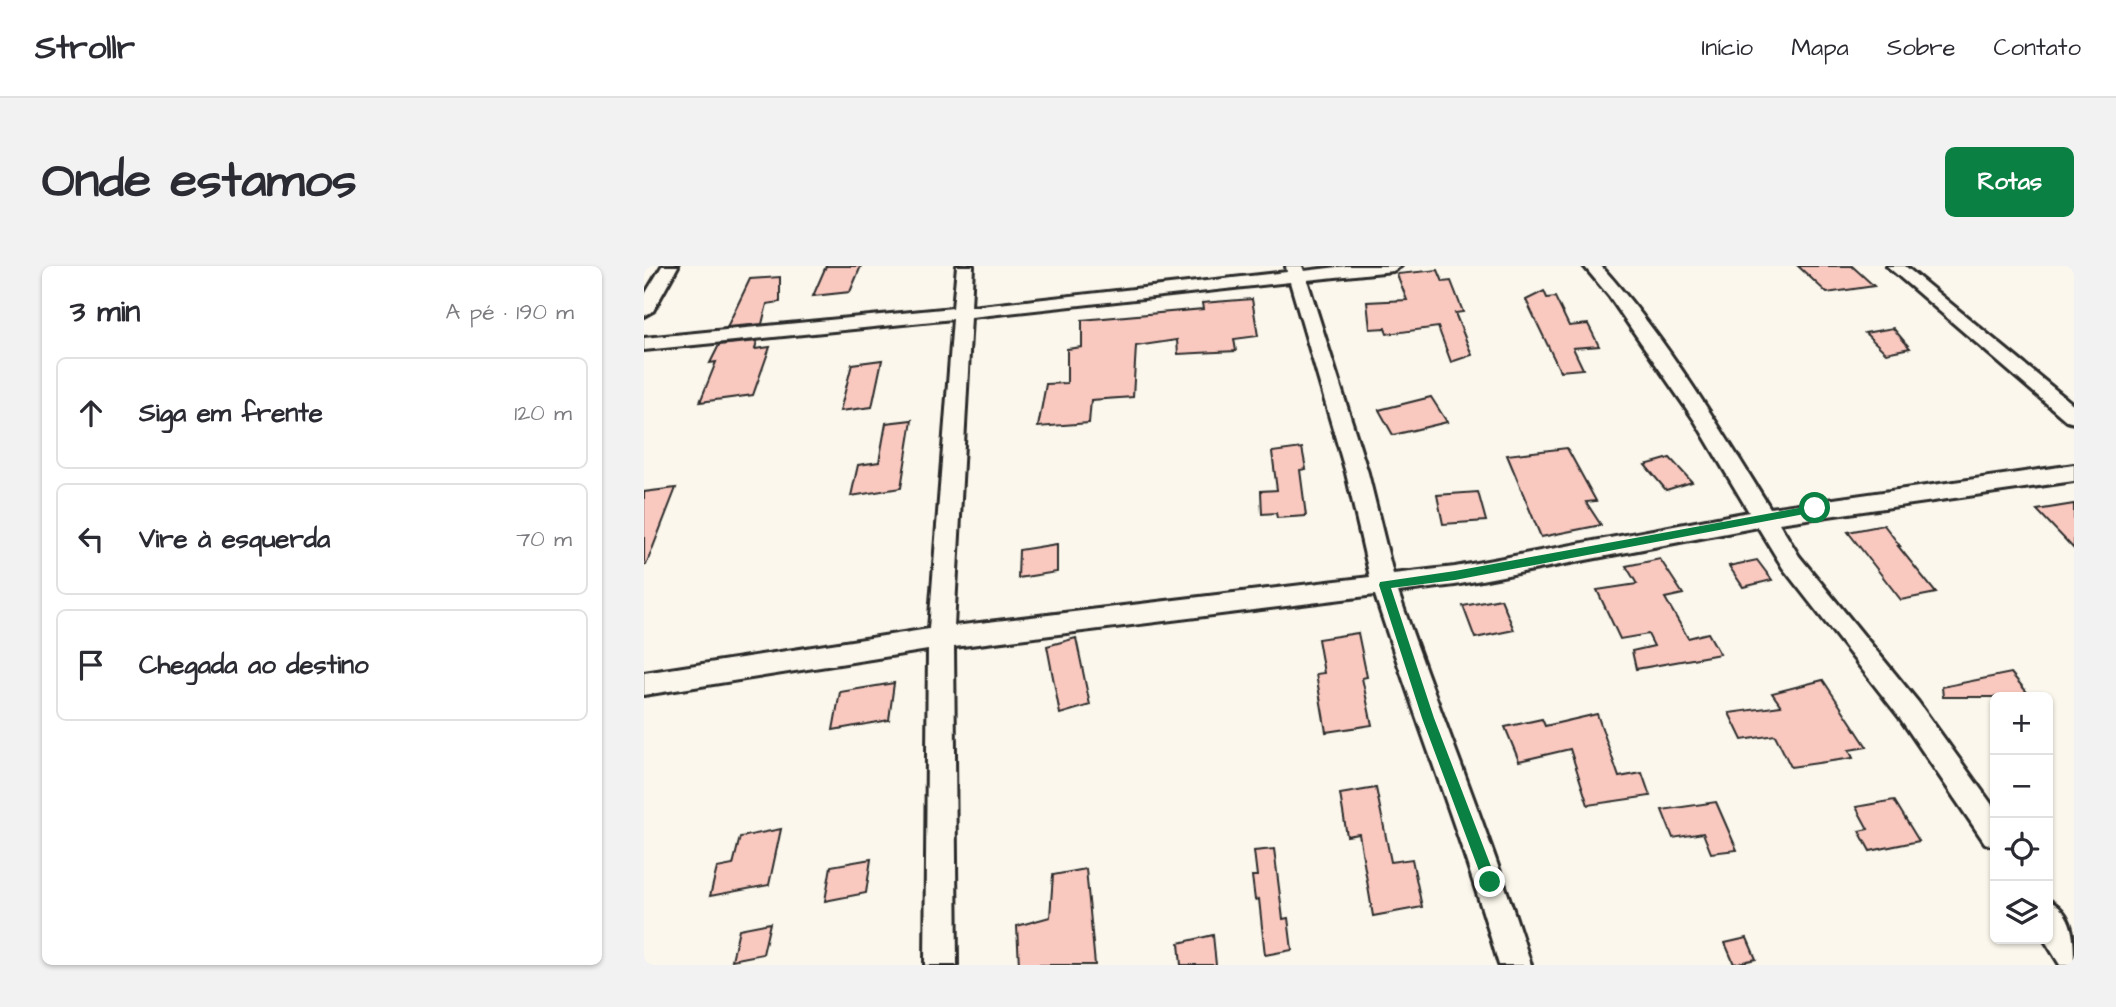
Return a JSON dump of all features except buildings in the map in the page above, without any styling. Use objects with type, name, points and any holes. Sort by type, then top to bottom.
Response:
[{"type":"street","points":[[644,311],[670,266]]},
{"type":"street","points":[[941,965],[941,638],[965,266]]},
{"type":"street","points":[[644,344],[961,313],[1295,271],[1393,266]]},
{"type":"street","points":[[1592,266],[1615,292],[1703,417],[1763,520],[1791,562],[1909,710],[1990,826]]},
{"type":"street","points":[[1895,266],[2074,416]]},
{"type":"street","points":[[1295,271],[1357,473],[1384,585],[1428,718],[1490,882],[1516,965]]},
{"type":"street","points":[[644,684],[941,638],[1455,576],[1763,520],[1815,508],[2074,473]]},
{"type":"street","points":[[2053,924],[2074,959]]},
{"type":"route","points":[[1490,882],[1428,718],[1384,585],[1455,576],[1763,520],[1815,508]]}]
